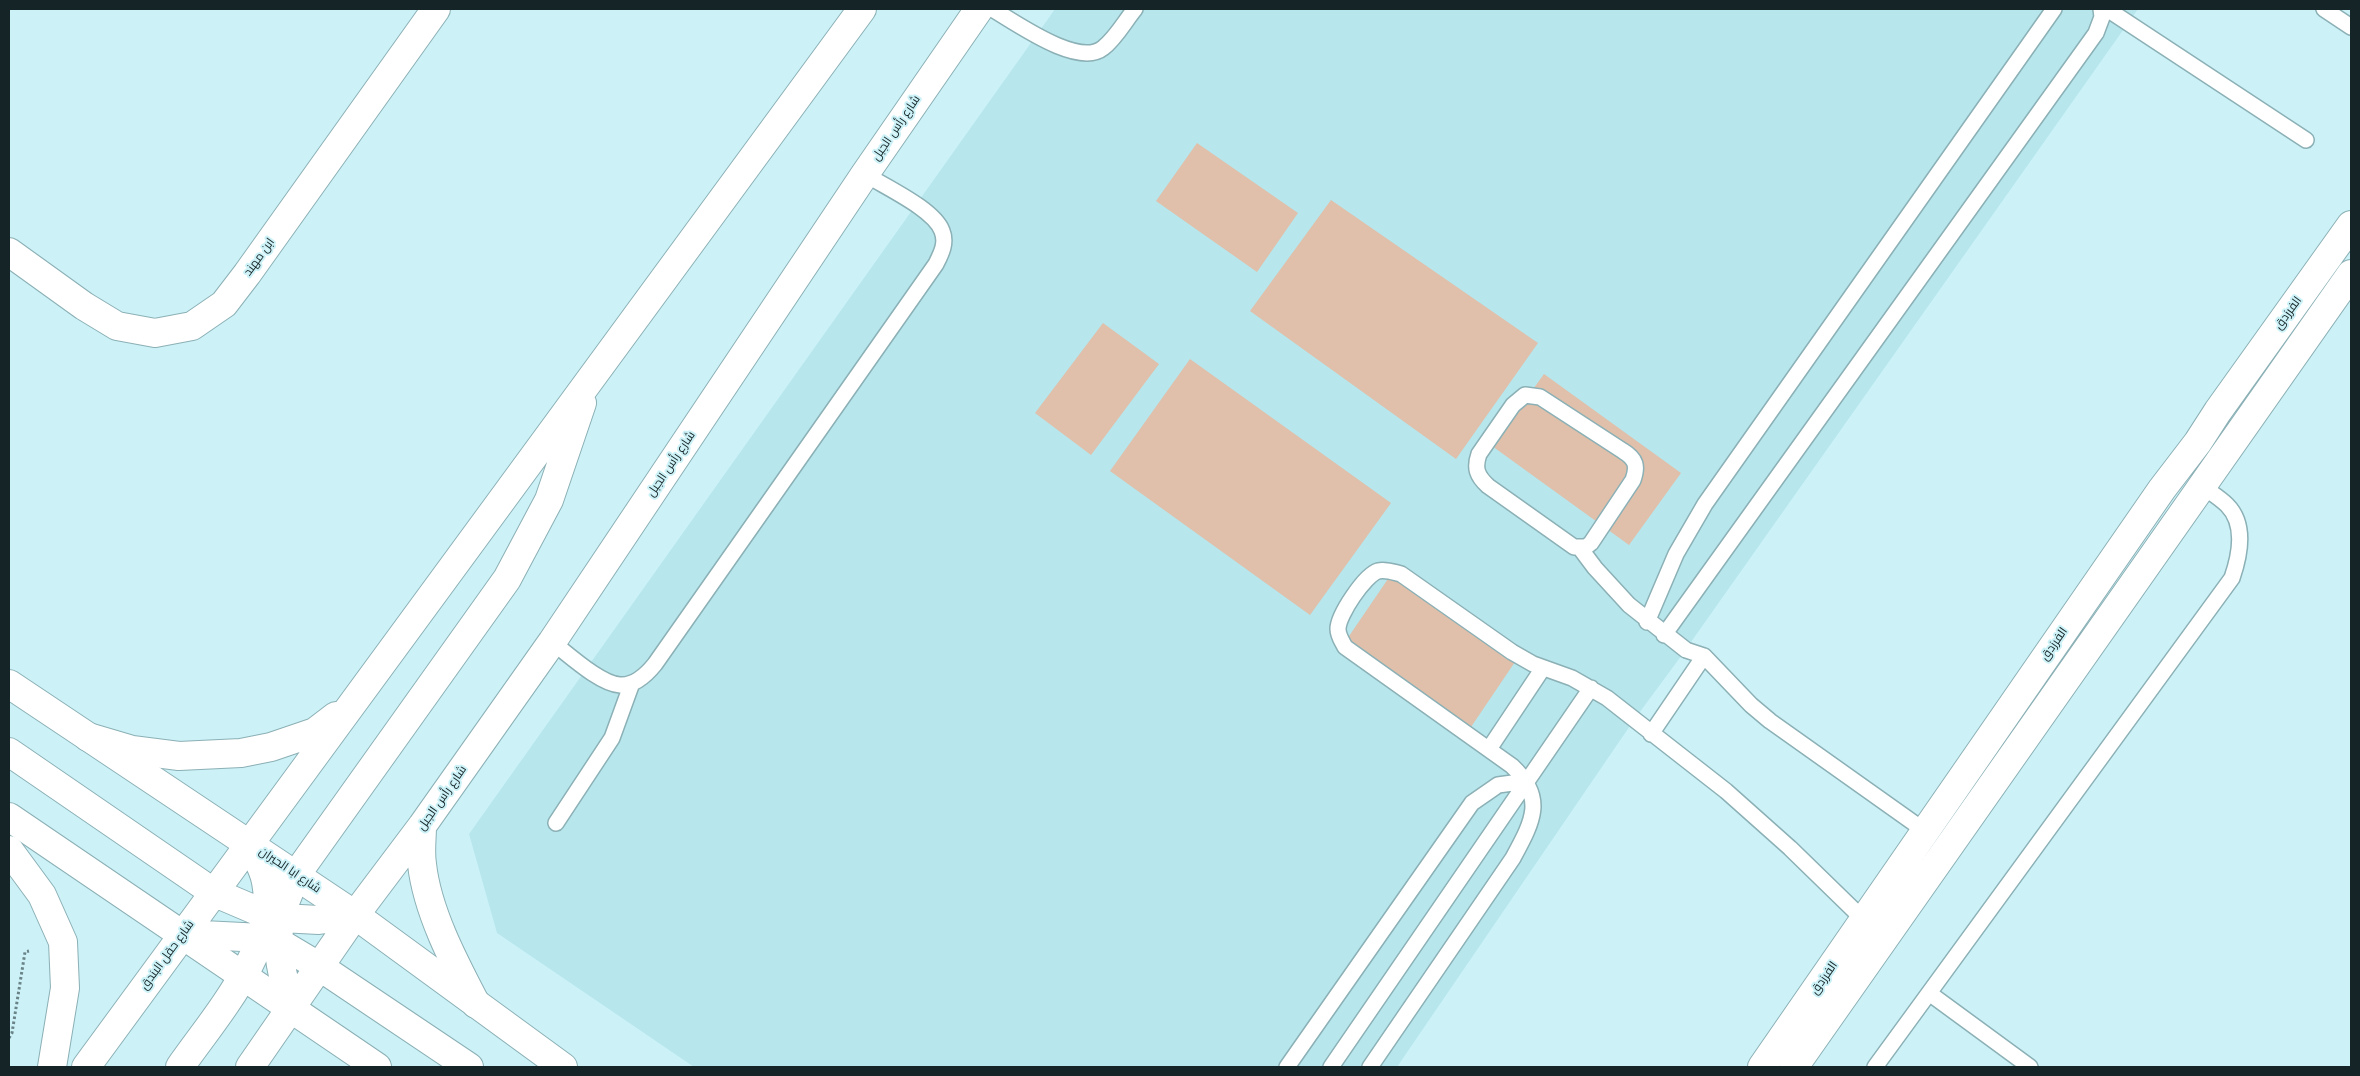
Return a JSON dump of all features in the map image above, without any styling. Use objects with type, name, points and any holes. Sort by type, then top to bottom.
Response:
[{"type":"main road","name":"ابن مهند","points":[[9,252],[84,306],[117,326],[155,333],[192,326],[224,304],[436,9]]},
{"type":"main road","points":[[292,1008],[282,976],[272,928],[266,882],[250,843],[862,9]]},
{"type":"main road","name":"شارع رأس الجبل","points":[[355,915],[422,826],[552,642],[865,174],[979,9]]},
{"type":"main road","name":"الفرزدق","points":[[1762,1067],[2162,489],[2198,442],[2218,411],[2351,225]]},
{"type":"main road","points":[[1794,1067],[2202,486],[2349,282]]},
{"type":"main road","points":[[180,1067],[244,976],[272,928],[296,875],[506,579],[549,500],[591,378]]},
{"type":"main road","name":"شارع ابا الحيران","points":[[9,684],[250,843],[355,915],[563,1067]]},
{"type":"main road","points":[[88,737],[132,750],[179,756],[241,753],[271,747],[316,732],[355,701]]},
{"type":"main road","points":[[9,752],[214,892],[272,928],[320,967],[469,1067]]},
{"type":"main road","points":[[9,817],[377,1067]]},
{"type":"main road","points":[[422,826],[422,864],[431,900],[448,948],[476,1004]]},
{"type":"main road","name":"شارع حقل البندق","points":[[86,1067],[250,843]]},
{"type":"main road","points":[[9,850],[42,895],[63,942],[65,988],[52,1067]]},
{"type":"main road","points":[[183,934],[272,928],[355,915]]},
{"type":"main road","points":[[250,1067],[355,915]]},
{"type":"lane","points":[[992,9],[1059,46],[1073,52],[1087,53],[1102,49],[1134,9]]},
{"type":"lane","points":[[1647,622],[1676,554],[1705,504],[2054,9]]},
{"type":"lane","points":[[1664,635],[2096,32],[2102,17],[2101,9]]},
{"type":"lane","points":[[2107,9],[2306,140]]},
{"type":"lane","points":[[2324,9],[2351,27]]},
{"type":"lane","points":[[552,642],[608,681],[620,685],[632,683],[645,676],[936,264],[944,248],[943,232],[934,218],[865,174]]},
{"type":"lane","points":[[1580,548],[1586,547],[1591,543],[1633,480],[1637,471],[1636,464],[1631,456],[1540,397],[1525,395],[1514,405],[1479,454],[1476,463],[1477,472],[1488,486],[1574,547],[1580,548],[1611,587],[1647,622],[1686,650],[1704,656],[1770,721],[1925,831]]},
{"type":"lane","points":[[1875,1067],[2232,578],[2238,560],[2240,542],[2236,523],[2228,506],[2202,486]]},
{"type":"lane","points":[[1370,1067],[1513,858],[1528,826],[1532,809],[1532,793],[1527,781],[1489,749],[1346,647],[1340,638],[1338,629],[1340,618],[1361,585],[1377,571],[1389,570],[1401,574],[1512,652],[1543,668],[1591,688],[1620,708],[1744,807],[1864,920]]},
{"type":"lane","points":[[1651,734],[1704,656]]},
{"type":"lane","points":[[1489,749],[1543,668]]},
{"type":"lane","points":[[556,824],[612,738],[632,683]]},
{"type":"lane","points":[[1331,1067],[1591,688]]},
{"type":"lane","points":[[1287,1067],[1472,803],[1498,785],[1527,781]]},
{"type":"lane","points":[[1929,993],[2030,1067]]},
{"type":"path","points":[[9,1038],[12,1033],[25,952],[63,942]]},
{"type":"shaded area","points":[[1055,9],[2138,9],[1634,720],[1397,1067],[694,1067],[497,933],[469,834]]},
{"type":"shaded area","points":[[1197,143],[1298,213],[1257,272],[1156,201]]},
{"type":"shaded area","points":[[1331,200],[1538,343],[1456,459],[1250,311]]},
{"type":"shaded area","points":[[1103,323],[1159,364],[1091,455],[1035,413]]},
{"type":"shaded area","points":[[1190,359],[1391,503],[1310,615],[1110,471]]},
{"type":"shaded area","points":[[1544,374],[1681,473],[1629,545],[1492,446]]},
{"type":"shaded area","points":[[1392,573],[1517,659],[1471,727],[1345,642]]}]
